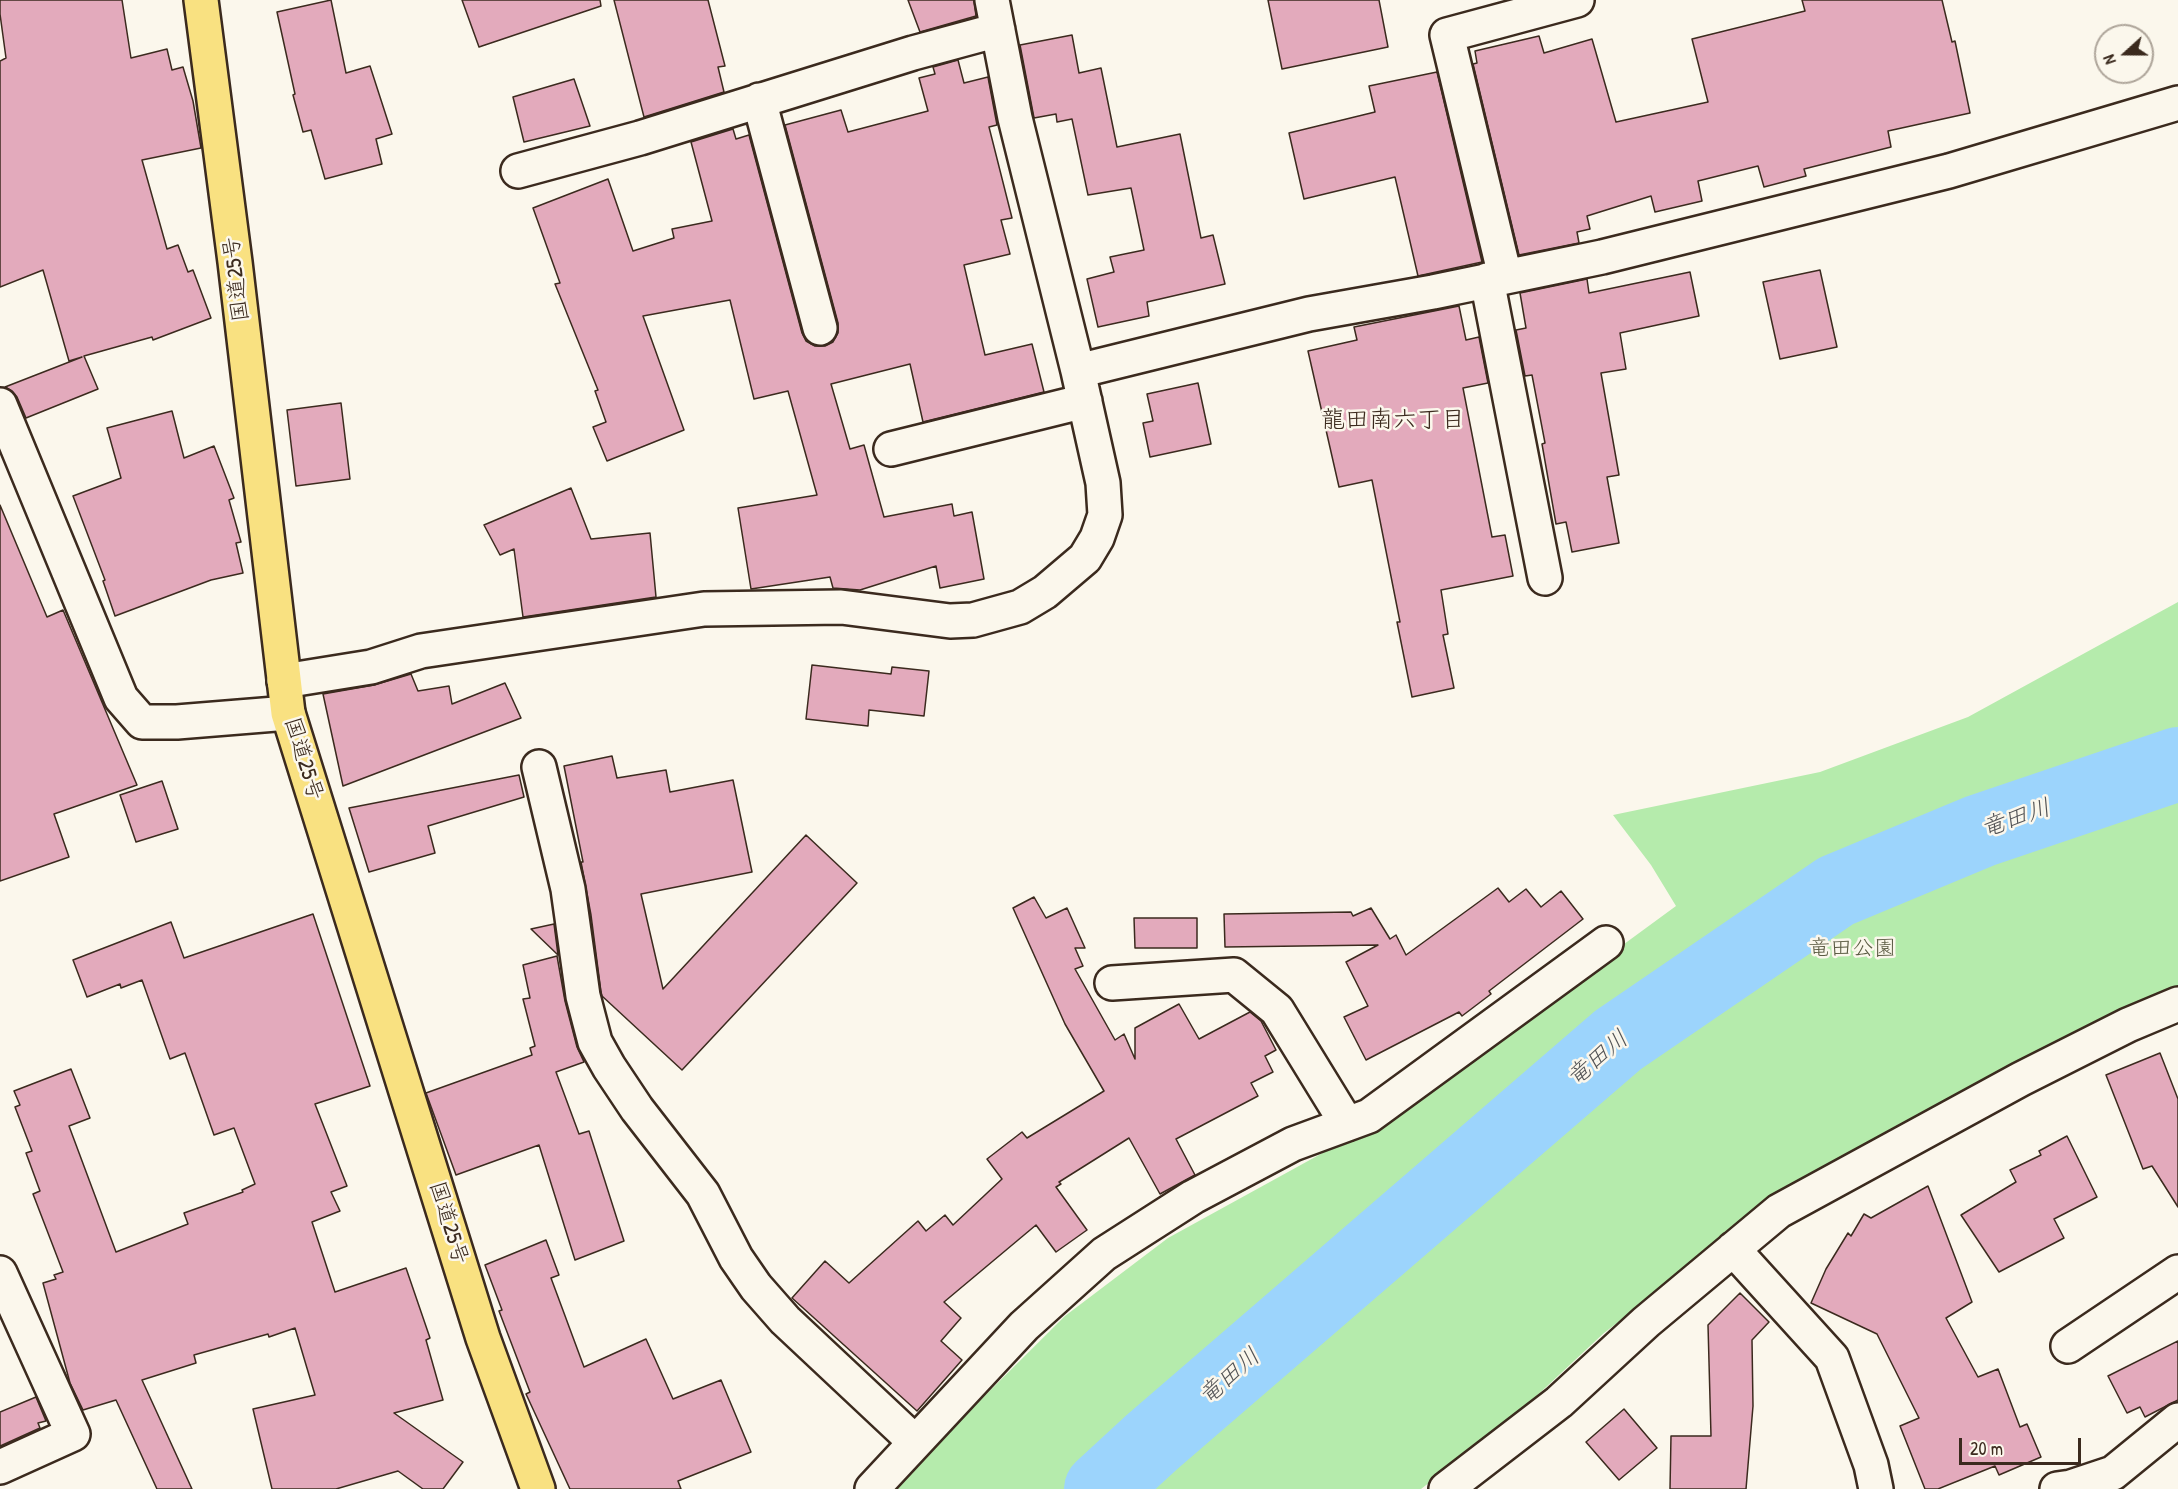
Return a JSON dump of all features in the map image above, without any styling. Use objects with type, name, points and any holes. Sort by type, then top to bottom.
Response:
[{"type":"highway","name":"国道25号","points":[[201,0],[235,262],[286,697],[483,1338],[538,1489]]},
{"type":"street","points":[[1545,578],[1496,278],[1447,35],[1577,0]]},
{"type":"street","points":[[0,405],[122,698],[142,722],[177,722],[286,697],[421,651],[704,609],[842,607],[950,621],[973,620],[1020,607],[1045,592],[1085,558],[1097,538],[1105,514],[1103,483],[1015,118],[995,15],[913,53],[640,138],[518,171]]},
{"type":"street","points":[[759,100],[820,328]]},
{"type":"street","points":[[891,449],[1309,314],[1602,257],[1948,171],[2178,103]]},
{"type":"street","points":[[539,766],[568,889],[583,996],[595,1042],[637,1108],[703,1194],[736,1258],[756,1287],[785,1320],[915,1442]]},
{"type":"street","points":[[872,1489],[1024,1326],[1104,1254],[1193,1197],[1293,1144],[1369,1116],[1606,943]]},
{"type":"street","points":[[1112,983],[1234,975],[1277,1010],[1347,1124]]},
{"type":"street","points":[[1446,1489],[1559,1402],[1646,1322],[1779,1211],[2021,1079],[2128,1025],[2178,1004]]},
{"type":"street","points":[[1733,1249],[1832,1358],[1871,1465],[1876,1489]]},
{"type":"street","points":[[2068,1346],[2178,1272]]},
{"type":"street","points":[[0,1273],[73,1434],[0,1467]]},
{"type":"street","points":[[2057,1489],[2071,1487],[2113,1473],[2178,1420]]},
{"type":"green space","name":"竜田公園","points":[[2178,602],[2178,987],[2148,999],[1853,1151],[1788,1190],[1604,1333],[1515,1416],[1421,1489],[891,1489],[1065,1316],[1168,1238],[1388,1117],[1676,906],[1651,865],[1613,815],[1820,772],[1968,717]]},
{"type":"building","points":[[0,0],[122,0],[131,58],[167,49],[172,70],[183,67],[193,101],[201,148],[142,160],[167,249],[178,245],[188,272],[193,270],[211,318],[153,340],[152,337],[84,356],[98,389],[26,418],[17,397],[5,387],[82,357],[69,361],[43,270],[0,287],[0,61],[6,58]]},
{"type":"building","points":[[331,0],[346,73],[370,66],[392,134],[376,139],[382,164],[325,179],[311,130],[303,132],[293,95],[295,94],[277,12]]},
{"type":"building","points":[[462,0],[600,0],[601,6],[479,47]]},
{"type":"building","points":[[614,0],[708,0],[725,66],[718,67],[724,92],[644,117]]},
{"type":"building","points":[[908,0],[974,0],[976,16],[920,32]]},
{"type":"building","points":[[1268,0],[1379,0],[1388,47],[1282,69]]},
{"type":"building","points":[[1802,0],[1942,0],[1952,42],[1955,41],[1970,113],[1888,131],[1891,147],[1804,169],[1806,176],[1764,187],[1758,166],[1698,181],[1702,201],[1655,212],[1651,196],[1587,216],[1590,229],[1577,232],[1579,243],[1519,255],[1473,64],[1477,63],[1475,51],[1539,36],[1544,53],[1592,39],[1616,122],[1708,102],[1692,39],[1805,11]]},
{"type":"building","points":[[1072,35],[1079,73],[1101,68],[1117,147],[1180,134],[1201,238],[1213,235],[1225,284],[1147,302],[1149,316],[1098,327],[1087,279],[1114,272],[1110,257],[1144,250],[1131,188],[1088,195],[1072,119],[1057,122],[1056,114],[1034,118],[1020,45]]},
{"type":"building","points":[[958,60],[964,83],[988,77],[997,125],[989,127],[1012,218],[1001,220],[1010,254],[964,265],[985,355],[1032,344],[1044,392],[923,422],[910,364],[831,384],[850,449],[864,445],[884,517],[952,504],[954,516],[972,512],[984,579],[940,588],[936,566],[860,590],[833,588],[830,577],[751,589],[738,508],[817,495],[788,391],[754,399],[730,300],[643,316],[684,430],[607,461],[593,427],[606,422],[595,391],[598,390],[555,284],[560,283],[533,208],[608,179],[633,251],[674,238],[672,229],[712,221],[691,142],[733,129],[736,139],[749,135],[802,333],[806,341],[815,346],[825,346],[833,342],[838,333],[838,323],[785,125],[841,110],[848,132],[928,111],[919,78],[935,74],[933,67]]},
{"type":"building","points":[[1437,72],[1482,262],[1418,276],[1395,177],[1304,199],[1289,133],[1375,112],[1369,86]]},
{"type":"building","points":[[574,79],[590,126],[524,142],[513,97]]},
{"type":"building","points":[[1820,270],[1837,347],[1780,359],[1763,282]]},
{"type":"building","points":[[1690,272],[1699,316],[1620,333],[1626,369],[1601,373],[1619,475],[1607,477],[1619,543],[1572,552],[1566,522],[1556,524],[1542,444],[1545,443],[1532,375],[1525,376],[1516,330],[1526,328],[1520,293],[1587,279],[1589,293]]},
{"type":"building","points":[[1459,306],[1466,340],[1479,337],[1488,383],[1463,388],[1492,537],[1505,535],[1513,576],[1441,590],[1448,634],[1443,635],[1454,688],[1412,697],[1372,480],[1339,487],[1308,351],[1357,340],[1354,327]]},
{"type":"building","points":[[1198,383],[1211,444],[1150,457],[1143,423],[1153,421],[1147,394]]},
{"type":"building","points":[[341,403],[350,479],[296,486],[287,410]]},
{"type":"building","points":[[172,411],[184,458],[214,446],[234,498],[229,500],[241,542],[236,543],[243,573],[211,580],[115,616],[103,581],[105,580],[73,496],[121,478],[107,428]]},
{"type":"building","points":[[571,488],[591,539],[650,533],[656,597],[523,617],[514,549],[500,555],[484,525]]},
{"type":"building","points":[[0,505],[47,617],[63,610],[137,785],[54,814],[69,857],[0,881]]},
{"type":"building","points":[[812,665],[891,674],[892,667],[929,671],[924,716],[869,710],[868,726],[806,719]]},
{"type":"building","points":[[411,674],[418,691],[449,686],[452,704],[505,683],[521,718],[343,786],[323,694],[374,685]]},
{"type":"building","points":[[612,756],[617,778],[666,770],[670,792],[733,780],[752,872],[641,894],[663,989],[806,835],[857,883],[682,1070],[602,996],[601,992],[591,915],[581,862],[583,862],[564,766]]},
{"type":"building","points":[[519,775],[524,797],[428,826],[435,853],[369,872],[349,808]]},
{"type":"building","points":[[162,781],[178,829],[136,842],[120,795]]},
{"type":"building","points":[[1498,888],[1509,902],[1526,889],[1541,907],[1561,891],[1583,919],[1489,991],[1491,994],[1462,1016],[1459,1012],[1366,1060],[1344,1017],[1368,1006],[1346,962],[1378,945],[1225,947],[1224,914],[1351,912],[1353,916],[1371,908],[1390,939],[1396,935],[1406,955]]},
{"type":"building","points":[[1034,897],[1046,918],[1067,908],[1085,948],[1075,948],[1083,966],[1075,969],[1115,1040],[1124,1034],[1135,1059],[1135,1028],[1179,1004],[1199,1039],[1250,1012],[1261,1021],[1276,1050],[1265,1056],[1273,1072],[1251,1083],[1258,1096],[1176,1139],[1195,1175],[1160,1194],[1129,1138],[1059,1182],[1061,1184],[1056,1187],[1087,1230],[1056,1252],[1036,1225],[944,1302],[961,1318],[941,1341],[962,1360],[917,1411],[792,1298],[825,1261],[849,1283],[918,1221],[926,1231],[945,1215],[953,1225],[1002,1179],[987,1159],[1022,1132],[1027,1138],[1104,1091],[1065,1024],[1013,908]]},
{"type":"building","points":[[313,914],[370,1086],[315,1104],[347,1186],[331,1192],[340,1211],[312,1222],[335,1292],[406,1268],[430,1338],[426,1340],[443,1400],[394,1413],[463,1462],[443,1489],[423,1489],[398,1471],[336,1489],[272,1489],[253,1409],[315,1395],[295,1328],[269,1337],[268,1334],[194,1355],[196,1363],[142,1380],[192,1489],[157,1489],[116,1400],[83,1410],[70,1383],[43,1283],[56,1279],[54,1275],[63,1272],[33,1194],[40,1191],[26,1153],[32,1151],[15,1107],[20,1105],[14,1091],[71,1069],[90,1118],[69,1126],[116,1252],[188,1224],[184,1213],[243,1192],[242,1190],[255,1184],[234,1128],[214,1135],[185,1053],[170,1059],[142,980],[121,988],[120,984],[87,997],[73,960],[171,922],[184,958]]},
{"type":"building","points":[[1134,918],[1197,918],[1197,948],[1135,948]]},
{"type":"building","points":[[554,924],[558,955],[531,929]]},
{"type":"building","points":[[557,956],[565,1001],[577,1047],[584,1062],[556,1072],[579,1134],[589,1131],[624,1241],[575,1260],[539,1145],[456,1175],[426,1093],[532,1055],[530,1048],[535,1046],[523,999],[530,998],[523,965]]},
{"type":"building","points":[[2160,1053],[2178,1099],[2178,1207],[2152,1166],[2143,1169],[2106,1075]]},
{"type":"building","points":[[2067,1136],[2097,1197],[2054,1219],[2064,1238],[1999,1272],[1961,1215],[2016,1182],[2010,1170],[2041,1155],[2039,1151]]},
{"type":"building","points":[[1928,1186],[1972,1302],[1946,1318],[1978,1377],[1998,1369],[2020,1427],[2027,1424],[2041,1457],[1999,1475],[1995,1466],[1938,1489],[1925,1489],[1900,1426],[1919,1418],[1877,1334],[1811,1303],[1826,1269],[1848,1233],[1851,1236],[1864,1214],[1871,1218]]},
{"type":"building","points":[[546,1240],[559,1275],[551,1278],[584,1367],[646,1339],[673,1399],[721,1380],[751,1452],[678,1481],[681,1489],[570,1489],[526,1394],[530,1392],[499,1311],[502,1310],[485,1265]]},
{"type":"building","points":[[1740,1293],[1769,1322],[1752,1340],[1753,1406],[1746,1489],[1670,1489],[1671,1436],[1711,1436],[1708,1325]]},
{"type":"building","points":[[2178,1341],[2178,1400],[2145,1417],[2140,1407],[2127,1413],[2108,1376]]},
{"type":"building","points":[[36,1397],[46,1421],[38,1423],[40,1428],[0,1446],[0,1412]]},
{"type":"building","points":[[1624,1409],[1657,1448],[1619,1480],[1586,1442]]},
{"type":"waterway","name":"竜田川","points":[[1101,1489],[1152,1442],[1618,1040],[1836,891],[1980,831],[2178,764]]},
{"type":"district","name":"龍田南六丁目","points":[[1393,421]]}]
